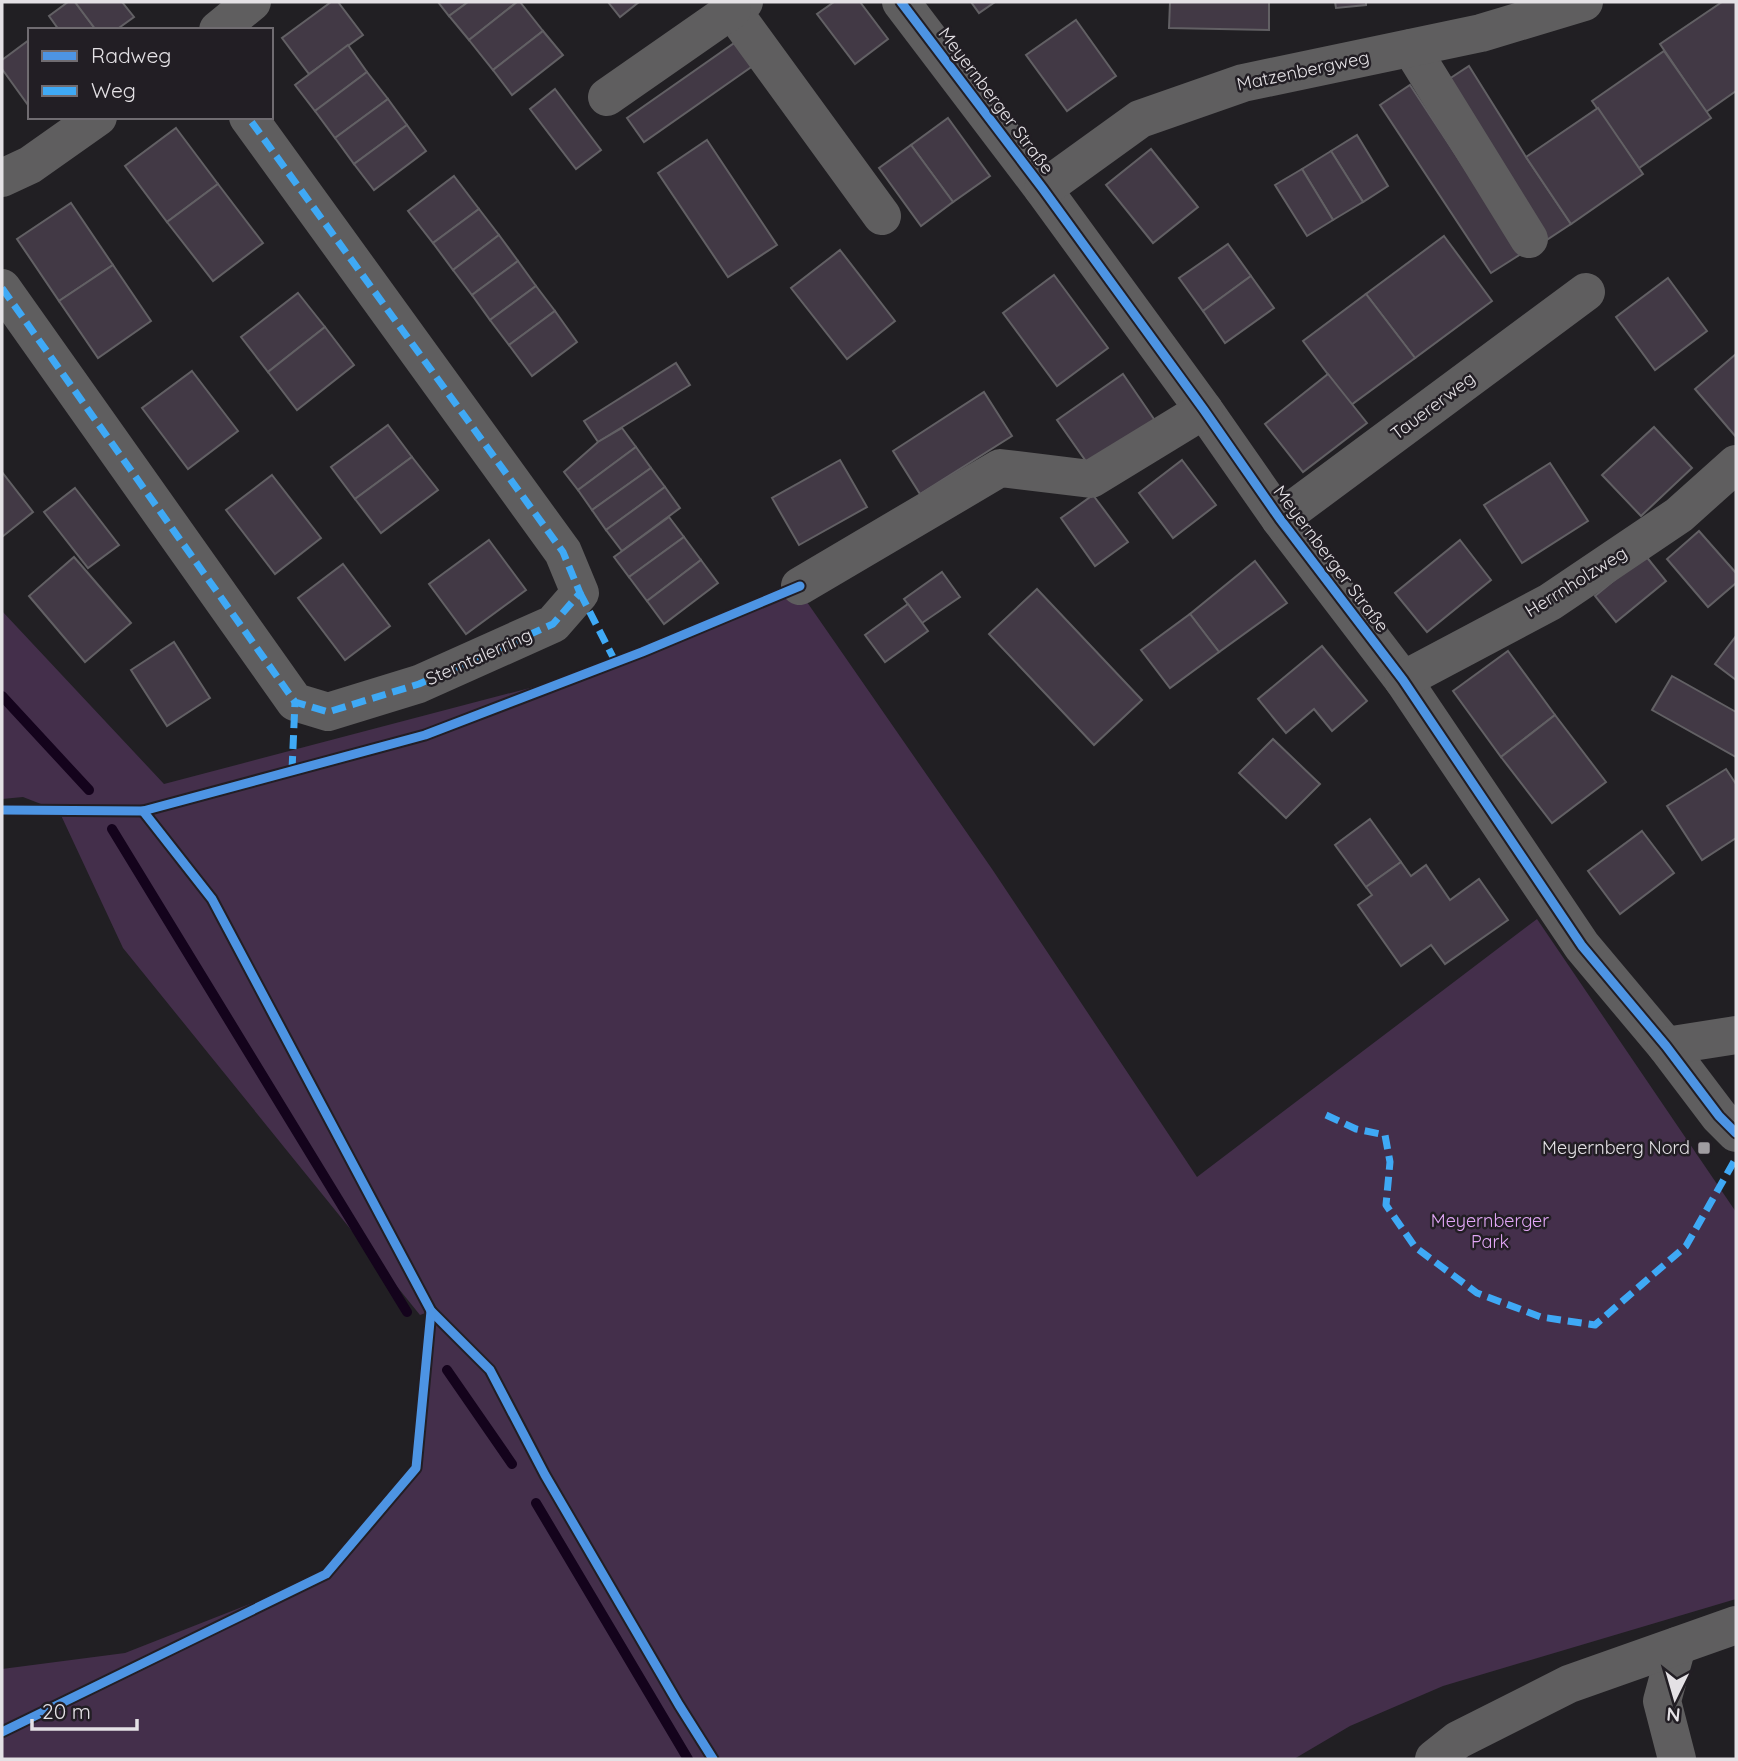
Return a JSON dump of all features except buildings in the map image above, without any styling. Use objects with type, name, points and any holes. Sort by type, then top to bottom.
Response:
[{"type":"street","points":[[220,28],[253,2]]},
{"type":"street","name":"Meyernberger Straße","points":[[901,2],[1043,188],[1280,519],[1403,680],[1582,946],[1666,1046],[1719,1116],[1736,1133]]},
{"type":"street","name":"Matzenbergweg","points":[[1043,188],[1140,119],[1243,83],[1481,33],[1584,2]]},
{"type":"street","points":[[607,97],[738,6],[882,216]]},
{"type":"street","points":[[1412,48],[1530,239]]},
{"type":"street","points":[[2,178],[30,165],[95,119]]},
{"type":"street","name":"Sterntalerring","points":[[2,288],[295,702],[328,712],[419,684],[553,624],[580,593],[563,552],[249,119]]},
{"type":"street","name":"Tauererweg","points":[[1280,519],[1586,292]]},
{"type":"street","points":[[800,586],[1000,468],[1091,479],[1204,410]]},
{"type":"street","name":"Herrnholzweg","points":[[1403,680],[1550,602],[1679,515],[1736,464]]},
{"type":"street","points":[[1666,1046],[1736,1035]]},
{"type":"street","points":[[1434,1759],[1458,1740],[1569,1684],[1736,1625]]},
{"type":"street","points":[[1677,1646],[1662,1701],[1677,1759]]},
{"type":"green space","name":"Meyernberger Park","points":[[800,592],[992,869],[1197,1177],[1537,919],[1736,1212],[1736,1599],[1443,1686],[1350,1726],[1294,1759],[2,1759],[2,1669],[125,1653],[326,1574],[416,1468],[433,1337],[431,1311],[420,1315],[123,948],[59,811],[23,797],[2,799],[2,611],[164,784],[617,665]]},
{"type":"waterway","points":[[2,696],[89,790]]},
{"type":"waterway","points":[[112,829],[407,1312]]},
{"type":"waterway","points":[[447,1370],[512,1464]]},
{"type":"waterway","points":[[536,1503],[688,1759]]},
{"type":"marked path","points":[[2,288],[295,702],[328,712],[419,684],[553,624],[580,593],[563,552],[249,119]]},
{"type":"marked path","points":[[580,593],[615,661]]},
{"type":"marked path","points":[[292,770],[295,702]]},
{"type":"marked path","points":[[1326,1115],[1356,1129],[1385,1135],[1390,1162],[1386,1205],[1415,1247],[1477,1293],[1541,1317],[1595,1325],[1686,1246],[1736,1158]]},
{"type":"cycle path","points":[[901,2],[1043,189],[1280,519],[1403,680],[1582,946],[1666,1046],[1719,1116],[1736,1133]]},
{"type":"cycle path","points":[[2,810],[143,811],[425,735],[642,652],[800,586]]},
{"type":"cycle path","points":[[143,811],[212,899],[431,1311],[490,1370],[545,1475],[713,1759]]},
{"type":"cycle path","points":[[2,1732],[326,1574],[416,1468],[431,1311]]},
{"type":"place","name":"Meyernberg Nord","points":[[1704,1148]]}]
